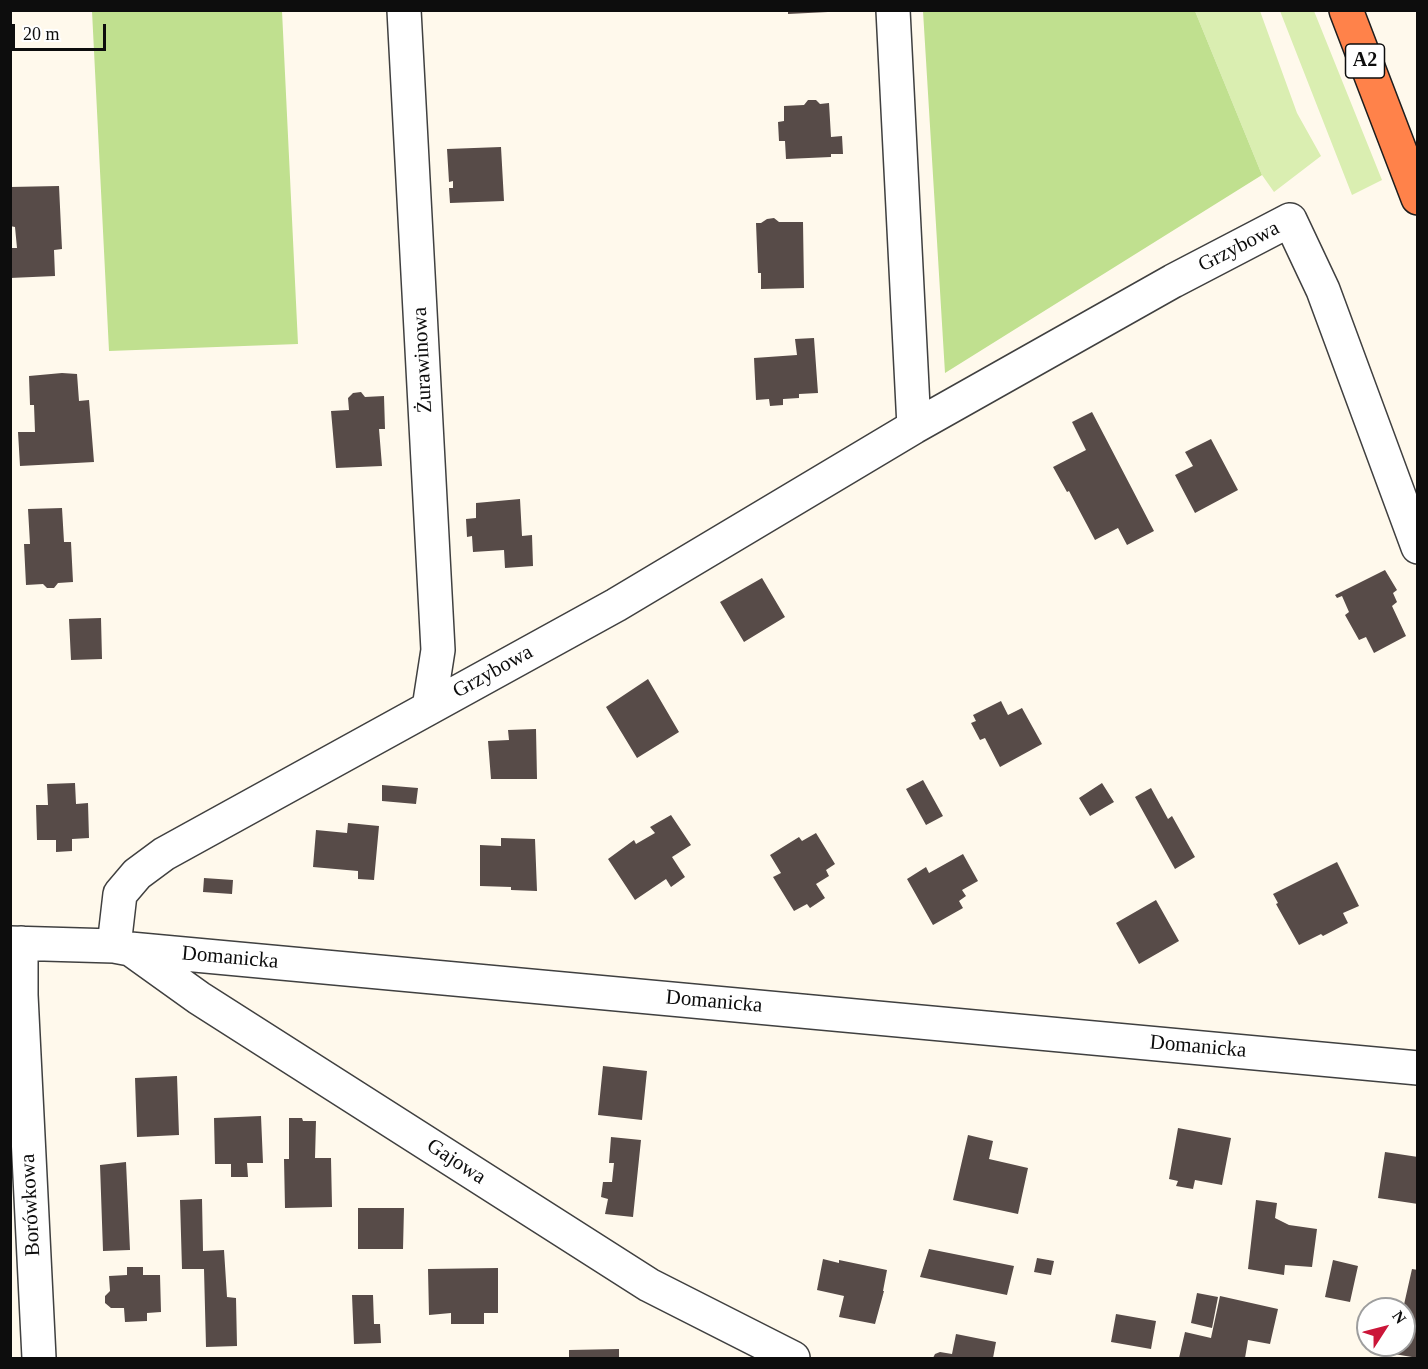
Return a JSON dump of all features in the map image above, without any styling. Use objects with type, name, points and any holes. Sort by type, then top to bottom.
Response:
[{"type":"highway","name":"A2","points":[[1346,10],[1418,198]]},
{"type":"street","name":"Żurawinowa","points":[[404,10],[438,650],[429,708]]},
{"type":"street","points":[[893,10],[914,427]]},
{"type":"street","name":"Grzybowa","points":[[122,947],[120,894],[137,874],[164,854],[616,605],[914,427],[1173,281],[1290,220],[1323,290],[1418,547]]},
{"type":"street","name":"Domanicka","points":[[16,943],[122,947],[1418,1068]]},
{"type":"street","name":"Borówkowa","points":[[16,943],[21,995],[39,1359]]},
{"type":"street","name":"Gajowa","points":[[122,947],[198,998],[649,1285],[793,1359]]},
{"type":"green space","points":[[92,11],[282,11],[298,344],[109,351]]},
{"type":"green space","points":[[923,11],[1195,11],[1262,175],[945,373]]},
{"type":"green space","points":[[1195,11],[1260,11],[1297,113],[1321,156],[1274,192],[1262,175]]},
{"type":"green space","points":[[1280,11],[1314,11],[1382,180],[1352,195]]},
{"type":"building","points":[[788,10],[828,10],[828,12],[788,14]]},
{"type":"building","points":[[808,100],[816,100],[820,104],[829,103],[831,137],[842,136],[843,154],[831,154],[831,157],[786,159],[785,141],[779,141],[778,122],[784,121],[784,106],[804,105]]},
{"type":"building","points":[[501,147],[504,201],[450,203],[449,188],[453,188],[453,181],[449,182],[447,149]]},
{"type":"building","points":[[59,186],[62,249],[54,250],[55,276],[10,278],[10,248],[17,248],[15,227],[10,226],[10,187]]},
{"type":"building","points":[[774,218],[779,222],[803,222],[804,288],[761,289],[756,223]]},
{"type":"building","points":[[814,338],[818,393],[799,394],[799,398],[783,399],[783,405],[770,406],[769,399],[756,400],[754,358],[797,355],[795,339]]},
{"type":"building","points":[[77,374],[79,401],[89,400],[94,462],[20,466],[18,432],[35,432],[34,405],[30,405],[29,376]]},
{"type":"building","points":[[361,392],[365,397],[384,396],[385,429],[379,429],[382,466],[336,468],[331,411],[349,410],[348,398],[353,393]]},
{"type":"building","points":[[1092,412],[1154,531],[1127,545],[1118,528],[1095,540],[1069,491],[1067,492],[1053,467],[1086,450],[1072,422]]},
{"type":"building","points":[[1211,439],[1238,490],[1195,513],[1175,475],[1193,466],[1185,452]]},
{"type":"building","points":[[520,499],[522,536],[532,535],[533,566],[505,568],[504,550],[473,552],[472,536],[467,537],[466,519],[476,518],[476,503]]},
{"type":"building","points":[[62,508],[64,542],[71,542],[73,582],[58,583],[54,588],[47,588],[43,584],[26,585],[24,544],[30,544],[28,509]]},
{"type":"building","points":[[1385,570],[1397,590],[1393,593],[1397,602],[1392,606],[1406,636],[1374,653],[1366,637],[1359,640],[1345,615],[1349,612],[1342,596],[1337,598],[1335,595]]},
{"type":"building","points":[[762,578],[785,617],[744,642],[720,602]]},
{"type":"building","points":[[101,618],[102,659],[71,660],[69,619]]},
{"type":"building","points":[[648,679],[679,732],[637,758],[606,707]]},
{"type":"building","points":[[1001,701],[1008,715],[1022,708],[1042,744],[1000,767],[985,738],[980,740],[971,723],[976,721],[973,715]]},
{"type":"building","points":[[536,729],[537,779],[491,779],[488,741],[509,740],[508,730]]},
{"type":"building","points":[[923,780],[943,816],[926,825],[906,789]]},
{"type":"building","points":[[75,783],[76,804],[88,803],[89,838],[72,839],[72,851],[56,852],[56,840],[37,840],[36,805],[48,805],[47,784]]},
{"type":"building","points":[[1102,783],[1114,802],[1090,816],[1079,798]]},
{"type":"building","points":[[382,785],[418,788],[416,804],[382,801]]},
{"type":"building","points":[[1151,788],[1168,819],[1172,816],[1195,857],[1175,869],[1135,797]]},
{"type":"building","points":[[671,815],[691,845],[672,857],[685,877],[671,887],[666,879],[635,900],[608,859],[634,840],[636,844],[655,833],[650,827]]},
{"type":"building","points":[[348,823],[379,826],[374,880],[358,879],[358,871],[313,867],[316,830],[347,833]]},
{"type":"building","points":[[816,833],[835,864],[826,870],[829,876],[816,884],[825,898],[810,908],[807,904],[794,911],[773,877],[781,873],[770,855],[799,837],[802,841]]},
{"type":"building","points":[[501,838],[535,839],[537,891],[480,886],[480,845],[501,846]]},
{"type":"building","points":[[963,854],[978,881],[962,890],[966,896],[959,901],[963,908],[933,925],[907,879],[926,867],[929,873]]},
{"type":"building","points":[[1337,862],[1359,906],[1343,913],[1348,923],[1299,945],[1276,904],[1278,903],[1273,894]]},
{"type":"building","points":[[204,878],[233,880],[232,894],[203,892]]},
{"type":"building","points":[[1156,900],[1179,941],[1139,964],[1116,923]]},
{"type":"building","points":[[603,1066],[647,1071],[642,1120],[598,1115]]},
{"type":"building","points":[[177,1076],[179,1135],[137,1137],[135,1078]]},
{"type":"building","points":[[261,1116],[263,1163],[247,1163],[248,1177],[231,1177],[231,1164],[215,1164],[214,1118]]},
{"type":"building","points":[[289,1118],[316,1121],[315,1158],[331,1158],[332,1207],[285,1208],[284,1159],[289,1159]]},
{"type":"building","points":[[1178,1128],[1231,1138],[1222,1185],[1195,1180],[1193,1189],[1176,1186],[1178,1181],[1169,1179]]},
{"type":"building","points":[[968,1135],[993,1141],[989,1159],[1028,1168],[1018,1214],[953,1200]]},
{"type":"building","points":[[611,1137],[641,1140],[633,1217],[605,1214],[608,1199],[601,1197],[603,1182],[612,1182],[614,1163],[609,1163]]},
{"type":"building","points":[[1385,1152],[1418,1157],[1418,1204],[1378,1198]]},
{"type":"building","points":[[126,1162],[130,1250],[103,1251],[100,1165]]},
{"type":"building","points":[[202,1199],[203,1251],[224,1250],[227,1297],[236,1298],[237,1346],[206,1347],[204,1269],[182,1269],[180,1200]]},
{"type":"building","points":[[1256,1200],[1277,1203],[1275,1218],[1289,1225],[1317,1229],[1312,1267],[1285,1265],[1284,1275],[1248,1269]]},
{"type":"building","points":[[358,1208],[404,1208],[403,1249],[358,1249]]},
{"type":"building","points":[[929,1249],[1014,1266],[1007,1295],[920,1277]]},
{"type":"building","points":[[1037,1258],[1054,1261],[1051,1275],[1034,1272]]},
{"type":"building","points":[[823,1259],[887,1270],[875,1324],[839,1317],[844,1296],[817,1290]]},
{"type":"building","points":[[1333,1260],[1358,1266],[1350,1302],[1325,1297]]},
{"type":"building","points":[[127,1267],[143,1267],[143,1275],[160,1275],[161,1312],[147,1313],[147,1321],[125,1322],[124,1308],[111,1308],[105,1303],[105,1296],[110,1291],[109,1276],[127,1275]]},
{"type":"building","points":[[498,1268],[498,1313],[484,1313],[484,1324],[451,1324],[451,1313],[429,1315],[428,1269]]},
{"type":"building","points":[[1412,1269],[1418,1270],[1418,1358],[1412,1357],[1416,1357],[1416,1297],[1406,1297]]},
{"type":"building","points":[[1197,1293],[1218,1297],[1212,1328],[1191,1323]]},
{"type":"building","points":[[352,1295],[373,1295],[374,1324],[380,1324],[381,1343],[354,1344]]},
{"type":"building","points":[[1220,1296],[1278,1309],[1270,1344],[1248,1340],[1245,1358],[1179,1358],[1185,1332],[1211,1338]]},
{"type":"building","points":[[1116,1314],[1156,1321],[1151,1349],[1111,1342]]},
{"type":"building","points":[[956,1334],[996,1342],[993,1358],[933,1358],[940,1352],[952,1354]]},
{"type":"building","points":[[619,1349],[619,1358],[569,1358],[569,1350]]}]
